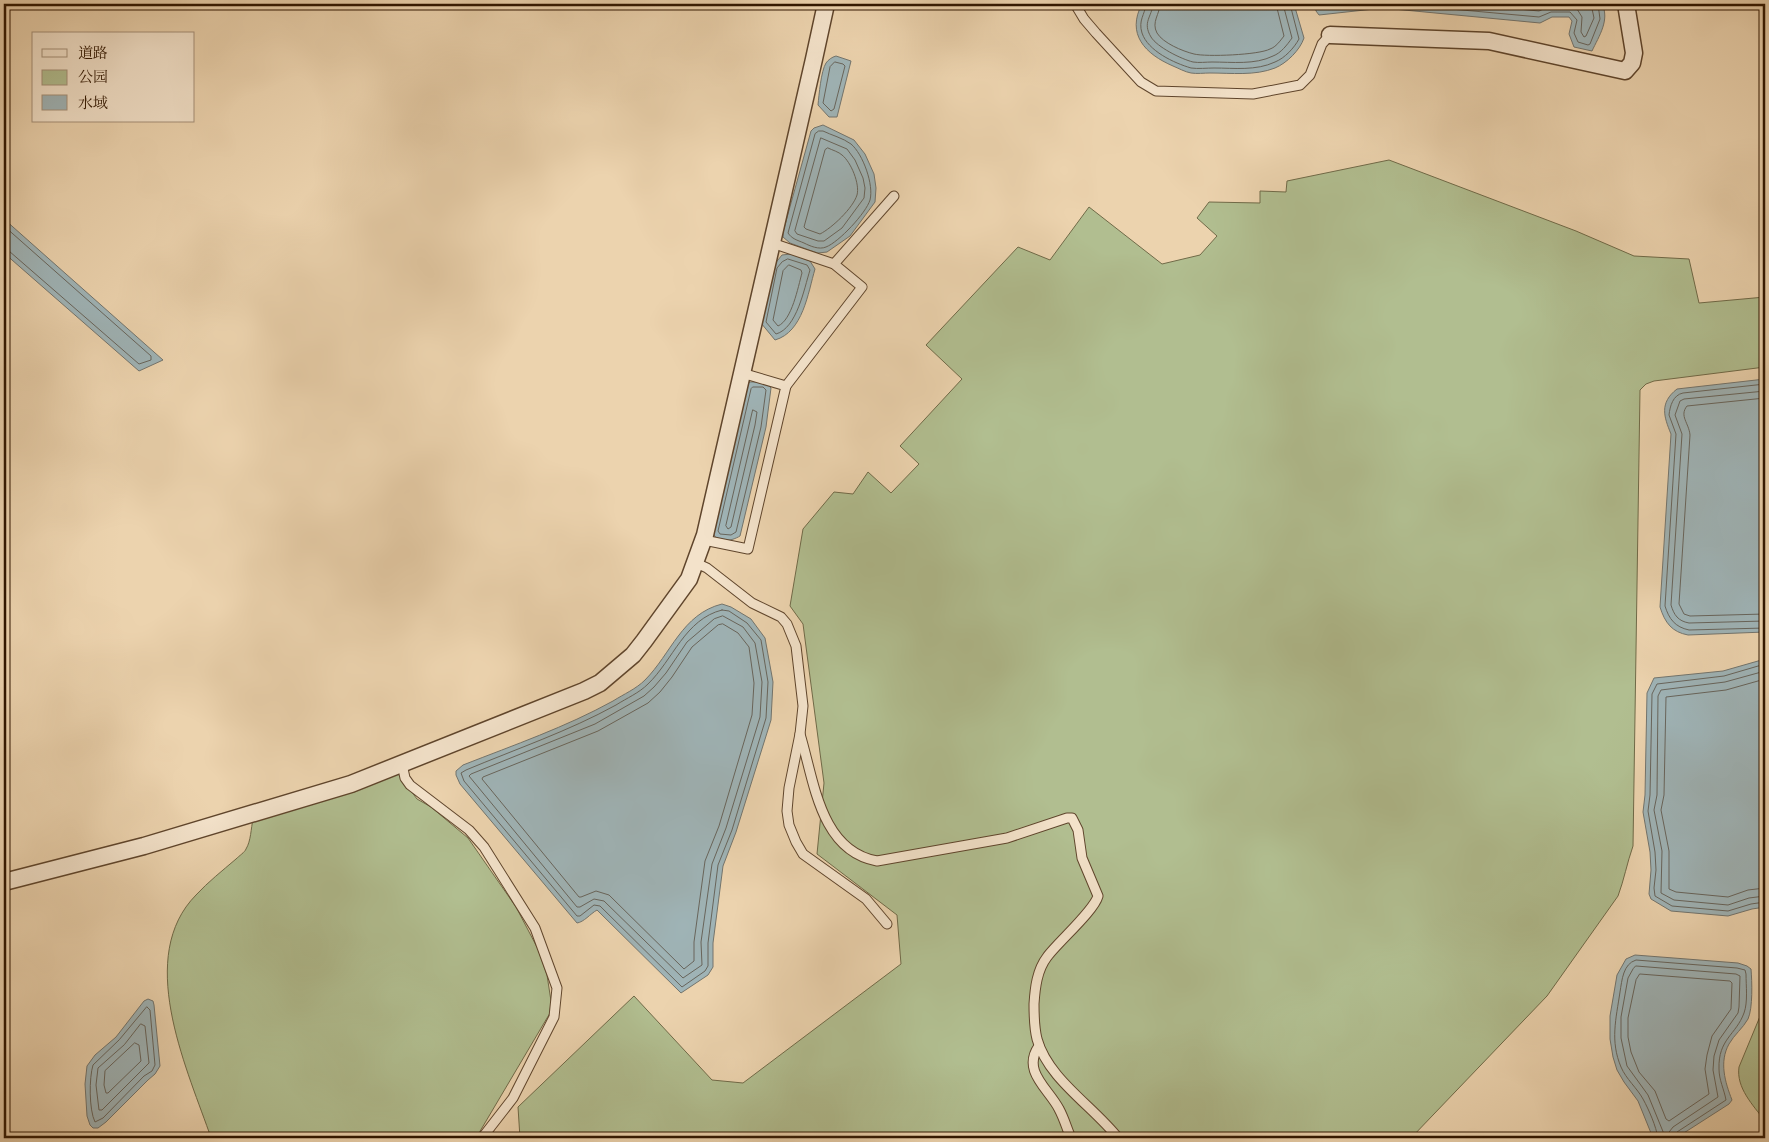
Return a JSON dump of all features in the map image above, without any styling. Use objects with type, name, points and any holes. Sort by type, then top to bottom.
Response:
[{"type":"street","points":[[4,882],[144,846],[351,784],[584,691],[600,683],[633,655],[689,580],[704,540],[826,4]]},
{"type":"street","points":[[1330,36],[1488,41],[1626,71],[1632,63],[1634,53],[1626,4]]},
{"type":"lane","points":[[1075,4],[1096,33],[1134,75],[1141,82],[1156,91],[1253,94],[1300,85],[1310,75],[1322,44],[1330,36]]},
{"type":"lane","points":[[834,264],[894,196]]},
{"type":"lane","points":[[704,540],[748,549],[786,386],[862,287],[834,264],[772,243]]},
{"type":"lane","points":[[742,374],[786,386]]},
{"type":"lane","points":[[696,563],[707,568],[752,603],[781,617],[787,624],[796,646],[803,706],[800,734],[788,788],[787,811],[789,825],[803,854],[866,898],[887,924]]},
{"type":"lane","points":[[800,734],[809,771],[824,814],[835,834],[844,845],[868,859],[877,861],[1007,838],[1072,818],[1078,830],[1082,858],[1098,896],[1091,908],[1054,948],[1041,968],[1034,1000],[1034,1024],[1039,1046],[1051,1068],[1118,1138]]},
{"type":"lane","points":[[402,764],[405,778],[410,785],[469,830],[484,847],[535,928],[557,988],[554,1017],[513,1098],[482,1138]]},
{"type":"lane","points":[[1039,1046],[1036,1050],[1034,1063],[1036,1077],[1058,1108],[1071,1138]]},
{"type":"green space","points":[[1389,160],[1576,231],[1634,256],[1689,259],[1699,303],[1765,297],[1765,367],[1654,381],[1646,384],[1640,390],[1633,846],[1618,896],[1547,996],[1411,1138],[520,1138],[518,1107],[634,996],[712,1080],[743,1083],[901,964],[897,915],[817,854],[824,783],[803,624],[790,606],[803,529],[834,492],[853,494],[868,472],[891,493],[919,464],[900,446],[962,379],[926,345],[1018,247],[1050,260],[1089,207],[1162,264],[1200,255],[1217,236],[1197,218],[1209,202],[1260,203],[1260,191],[1286,192],[1287,181]]},
{"type":"green space","points":[[396,771],[417,799],[431,807],[468,838],[516,907],[538,949],[547,975],[551,1001],[550,1013],[476,1138],[218,1138],[209,1132],[188,1075],[171,1011],[167,979],[169,948],[178,920],[196,895],[242,854],[248,846],[253,819]]},
{"type":"green space","points":[[1765,966],[1765,1121],[1746,1096],[1740,1082],[1739,1067],[1761,1014],[1764,997]]},
{"type":"water","points":[[1142,4],[1294,4],[1304,38],[1296,51],[1288,59],[1280,66],[1267,71],[1243,74],[1191,73],[1163,61],[1141,42],[1137,34],[1136,25]]},
{"type":"water","points":[[1315,4],[1602,4],[1605,16],[1603,28],[1592,51],[1574,47],[1569,34],[1572,21],[1569,17],[1552,17],[1540,23],[1383,8],[1319,15]]},
{"type":"water","points":[[836,56],[851,61],[837,117],[829,117],[818,105],[819,95],[824,67],[829,60]]},
{"type":"water","points":[[823,125],[854,140],[865,154],[874,174],[876,188],[875,202],[850,236],[827,252],[818,253],[790,243],[783,237],[783,232],[811,131]]},
{"type":"water","points":[[4,219],[163,360],[139,371],[4,253]]},
{"type":"water","points":[[791,254],[810,261],[815,269],[807,300],[798,320],[784,336],[775,340],[761,323],[773,266],[782,255]]},
{"type":"water","points":[[1765,379],[1765,632],[1682,634],[1670,626],[1664,618],[1660,607],[1671,434],[1666,422],[1665,405],[1671,394],[1677,389]]},
{"type":"water","points":[[750,382],[764,383],[771,388],[766,427],[740,536],[729,540],[721,540],[713,533],[746,385]]},
{"type":"water","points":[[722,604],[751,619],[765,638],[773,682],[771,720],[736,832],[723,866],[713,943],[713,967],[708,975],[681,993],[597,910],[577,923],[460,784],[456,771],[463,765],[577,719],[634,689],[654,670],[678,636],[697,616],[708,609]]},
{"type":"water","points":[[1765,659],[1765,907],[1728,916],[1671,911],[1651,899],[1649,894],[1650,852],[1643,812],[1647,693],[1654,678],[1723,671]]},
{"type":"water","points":[[1635,955],[1738,963],[1751,969],[1752,994],[1750,1014],[1729,1044],[1724,1058],[1725,1079],[1732,1100],[1729,1104],[1676,1138],[1653,1138],[1638,1101],[1617,1070],[1613,1057],[1610,1039],[1610,1016],[1617,975],[1626,959]]},
{"type":"water","points":[[148,999],[153,1001],[154,1005],[160,1066],[155,1074],[106,1122],[98,1128],[93,1128],[87,1116],[85,1084],[87,1066],[95,1055],[116,1037],[144,1001]]}]
